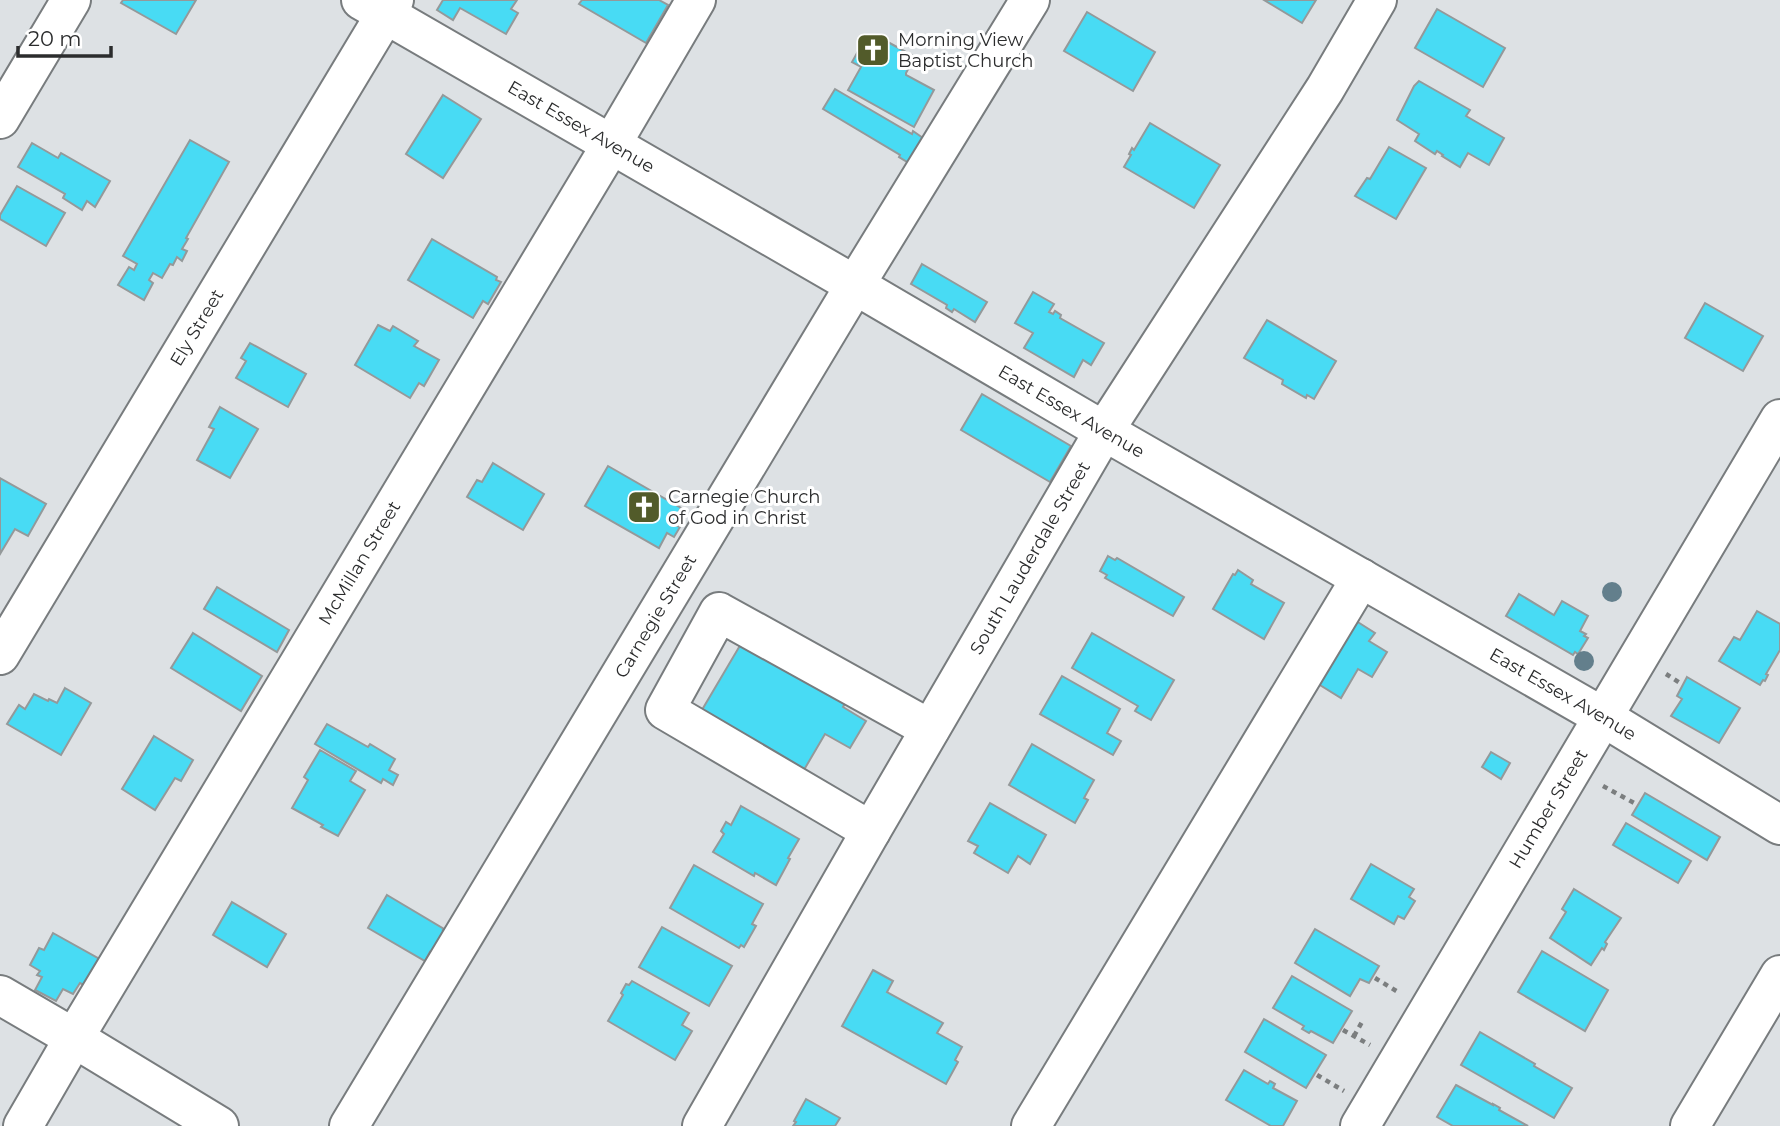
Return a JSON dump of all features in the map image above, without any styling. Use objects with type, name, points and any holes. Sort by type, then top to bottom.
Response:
[{"type":"street","points":[[0,119],[71,0]]},
{"type":"street","name":"McMillan Street","points":[[23,1126],[696,0]]},
{"type":"street","name":"Carnegie Street","points":[[349,1126],[855,285],[1030,0]]},
{"type":"street","name":"South Lauderdale Street","points":[[702,1126],[1104,431],[1325,89],[1377,0]]},
{"type":"street","name":"East Essex Avenue","points":[[380,5],[611,145],[1603,717],[1780,825]]},
{"type":"street","name":"Ely Street","points":[[0,655],[380,5]]},
{"type":"street","name":"Humber Street","points":[[1353,1109],[1603,717],[1780,419]]},
{"type":"street","points":[[1031,1126],[1361,578]]},
{"type":"street","points":[[871,831],[665,710],[719,612],[930,729]]},
{"type":"street","points":[[643,637],[690,664]]},
{"type":"street","points":[[1690,1126],[1780,975]]},
{"type":"street","points":[[0,995],[219,1126]]},
{"type":"path","points":[[1664,673],[1680,683]]},
{"type":"path","points":[[1598,783],[1636,804]]},
{"type":"path","points":[[1376,978],[1404,996]]},
{"type":"path","points":[[1354,1035],[1362,1022]]},
{"type":"path","points":[[1343,1030],[1373,1047]]},
{"type":"path","points":[[1317,1075],[1353,1109]]},
{"type":"building","points":[[123,0],[196,0],[176,34],[121,3]]},
{"type":"building","points":[[443,0],[517,0],[511,9],[518,13],[506,34],[460,8],[453,20],[437,10]]},
{"type":"building","points":[[582,0],[659,0],[668,5],[646,43],[579,4]]},
{"type":"building","points":[[1264,0],[1316,0],[1302,23]]},
{"type":"building","points":[[1437,9],[1505,48],[1483,87],[1415,48]]},
{"type":"building","points":[[1087,12],[1155,52],[1133,91],[1064,51]]},
{"type":"building","points":[[877,36],[915,57],[906,75],[934,90],[914,127],[848,90],[861,67],[852,62],[861,46],[869,51]]},
{"type":"building","points":[[1419,81],[1470,110],[1466,116],[1504,138],[1489,165],[1468,153],[1460,167],[1437,151],[1435,154],[1415,141],[1419,134],[1397,120]]},
{"type":"building","points":[[835,89],[923,138],[909,163],[823,109]]},
{"type":"building","points":[[443,95],[481,119],[443,178],[406,154]]},
{"type":"building","points":[[1150,123],[1220,165],[1194,208],[1124,167],[1132,148],[1134,150]]},
{"type":"building","points":[[190,140],[229,162],[186,238],[188,239],[182,249],[187,251],[182,261],[177,257],[162,278],[153,273],[149,280],[153,283],[144,300],[118,285],[129,267],[134,270],[137,264],[123,256]]},
{"type":"building","points":[[32,143],[58,158],[61,153],[110,181],[95,207],[87,201],[82,210],[63,198],[65,194],[18,167]]},
{"type":"building","points":[[1389,147],[1426,168],[1396,219],[1355,196],[1367,178],[1370,179]]},
{"type":"building","points":[[17,186],[65,213],[46,246],[0,219]]},
{"type":"building","points":[[432,239],[497,277],[496,280],[501,282],[488,304],[483,301],[473,318],[408,280]]},
{"type":"building","points":[[922,264],[987,302],[975,322],[954,309],[952,312],[946,308],[947,305],[911,284]]},
{"type":"building","points":[[1033,292],[1054,304],[1049,312],[1053,314],[1055,311],[1061,315],[1060,318],[1104,343],[1091,365],[1083,360],[1074,377],[1024,348],[1033,333],[1015,323]]},
{"type":"building","points":[[1705,303],[1763,336],[1743,371],[1685,338]]},
{"type":"building","points":[[1267,320],[1336,361],[1314,399],[1307,395],[1306,398],[1282,384],[1283,380],[1244,358]]},
{"type":"building","points":[[378,325],[390,331],[393,326],[418,341],[414,346],[439,360],[424,386],[419,383],[410,398],[355,365]]},
{"type":"building","points":[[250,343],[306,374],[288,407],[236,378],[246,361],[241,358]]},
{"type":"building","points":[[982,394],[1071,446],[1050,482],[961,430]]},
{"type":"building","points":[[220,407],[258,429],[230,478],[197,460],[214,429],[209,427]]},
{"type":"building","points":[[493,463],[544,494],[523,530],[467,497],[477,480],[482,482]]},
{"type":"building","points":[[608,466],[681,508],[673,524],[680,527],[674,537],[667,533],[659,548],[585,506]]},
{"type":"building","points":[[0,478],[46,504],[28,536],[15,529],[0,554]]},
{"type":"building","points":[[1108,556],[1115,560],[1117,558],[1184,597],[1173,616],[1105,578],[1107,575],[1100,571]]},
{"type":"building","points":[[1238,570],[1253,580],[1251,584],[1284,603],[1264,639],[1213,609]]},
{"type":"building","points":[[217,587],[289,630],[277,652],[204,609]]},
{"type":"building","points":[[1519,594],[1554,615],[1562,601],[1588,616],[1580,631],[1588,638],[1578,654],[1575,652],[1573,655],[1506,616]]},
{"type":"building","points":[[1757,611],[1780,624],[1780,650],[1766,674],[1768,675],[1765,681],[1760,685],[1719,661],[1734,637],[1740,640]]},
{"type":"building","points":[[1353,619],[1375,633],[1369,641],[1387,652],[1372,677],[1358,669],[1341,698],[1315,682]]},
{"type":"building","points":[[193,633],[262,676],[241,711],[171,668]]},
{"type":"building","points":[[1092,633],[1174,680],[1151,720],[1135,711],[1138,706],[1072,668]]},
{"type":"building","points":[[745,637],[848,698],[843,707],[866,721],[850,748],[825,734],[801,775],[699,715]]},
{"type":"building","points":[[1062,676],[1120,709],[1107,733],[1121,741],[1113,755],[1040,714]]},
{"type":"building","points":[[1687,677],[1740,708],[1719,743],[1671,716],[1682,699],[1677,696]]},
{"type":"building","points":[[65,688],[91,703],[61,755],[7,724],[19,705],[25,709],[34,694],[57,703]]},
{"type":"building","points":[[327,724],[395,759],[389,770],[398,775],[393,785],[383,779],[381,783],[315,744]]},
{"type":"building","points":[[154,736],[193,760],[181,781],[175,778],[155,810],[122,789]]},
{"type":"building","points":[[1032,744],[1094,780],[1084,798],[1088,800],[1075,823],[1009,785]]},
{"type":"building","points":[[320,750],[356,771],[350,781],[365,790],[338,836],[292,808],[308,780],[304,777]]},
{"type":"building","points":[[1491,752],[1510,763],[1501,779],[1482,767]]},
{"type":"building","points":[[1645,793],[1720,837],[1707,860],[1632,815]]},
{"type":"building","points":[[990,803],[1046,835],[1030,864],[1018,856],[1008,873],[974,853],[978,846],[968,841]]},
{"type":"building","points":[[741,806],[799,839],[776,885],[755,873],[754,876],[713,852],[724,834],[721,831],[726,822],[731,825]]},
{"type":"building","points":[[1626,823],[1691,861],[1678,883],[1613,845]]},
{"type":"building","points":[[1371,864],[1414,889],[1409,897],[1415,901],[1404,919],[1398,916],[1394,924],[1351,899]]},
{"type":"building","points":[[694,865],[763,904],[752,924],[756,926],[744,947],[741,945],[739,948],[670,908]]},
{"type":"building","points":[[1574,889],[1621,918],[1605,942],[1607,944],[1604,950],[1602,948],[1591,965],[1550,938],[1566,912],[1562,909]]},
{"type":"building","points":[[387,895],[448,933],[435,955],[430,952],[425,961],[368,928]]},
{"type":"building","points":[[232,902],[286,934],[267,967],[213,935]]},
{"type":"building","points":[[662,927],[732,966],[709,1006],[639,967]]},
{"type":"building","points":[[1315,929],[1379,966],[1369,983],[1360,979],[1350,996],[1295,963]]},
{"type":"building","points":[[53,933],[103,961],[88,987],[80,983],[73,994],[63,989],[56,1001],[35,990],[42,977],[37,975],[40,971],[30,965],[39,948],[44,950]]},
{"type":"building","points":[[1542,951],[1608,990],[1585,1031],[1518,992]]},
{"type":"building","points":[[873,970],[893,981],[887,992],[943,1023],[937,1033],[962,1047],[955,1060],[958,1062],[946,1084],[842,1026]]},
{"type":"building","points":[[1292,976],[1352,1011],[1333,1043],[1302,1029],[1304,1026],[1273,1008]]},
{"type":"building","points":[[632,981],[689,1013],[682,1025],[692,1031],[675,1060],[608,1021],[623,995],[621,993],[626,984],[629,985]]},
{"type":"building","points":[[1264,1019],[1326,1055],[1306,1088],[1245,1052]]},
{"type":"building","points":[[1480,1032],[1572,1088],[1554,1118],[1461,1065]]},
{"type":"building","points":[[1244,1070],[1268,1084],[1270,1081],[1275,1084],[1273,1088],[1297,1101],[1283,1126],[1271,1126],[1226,1100]]},
{"type":"building","points":[[1456,1085],[1528,1126],[1453,1126],[1437,1117]]},
{"type":"building","points":[[806,1099],[840,1118],[835,1126],[793,1126]]},
{"type":"place","name":"Morning View Baptist Church","points":[[873,50]]},
{"type":"place","name":"Carnegie Church of God in Christ","points":[[644,507]]}]
